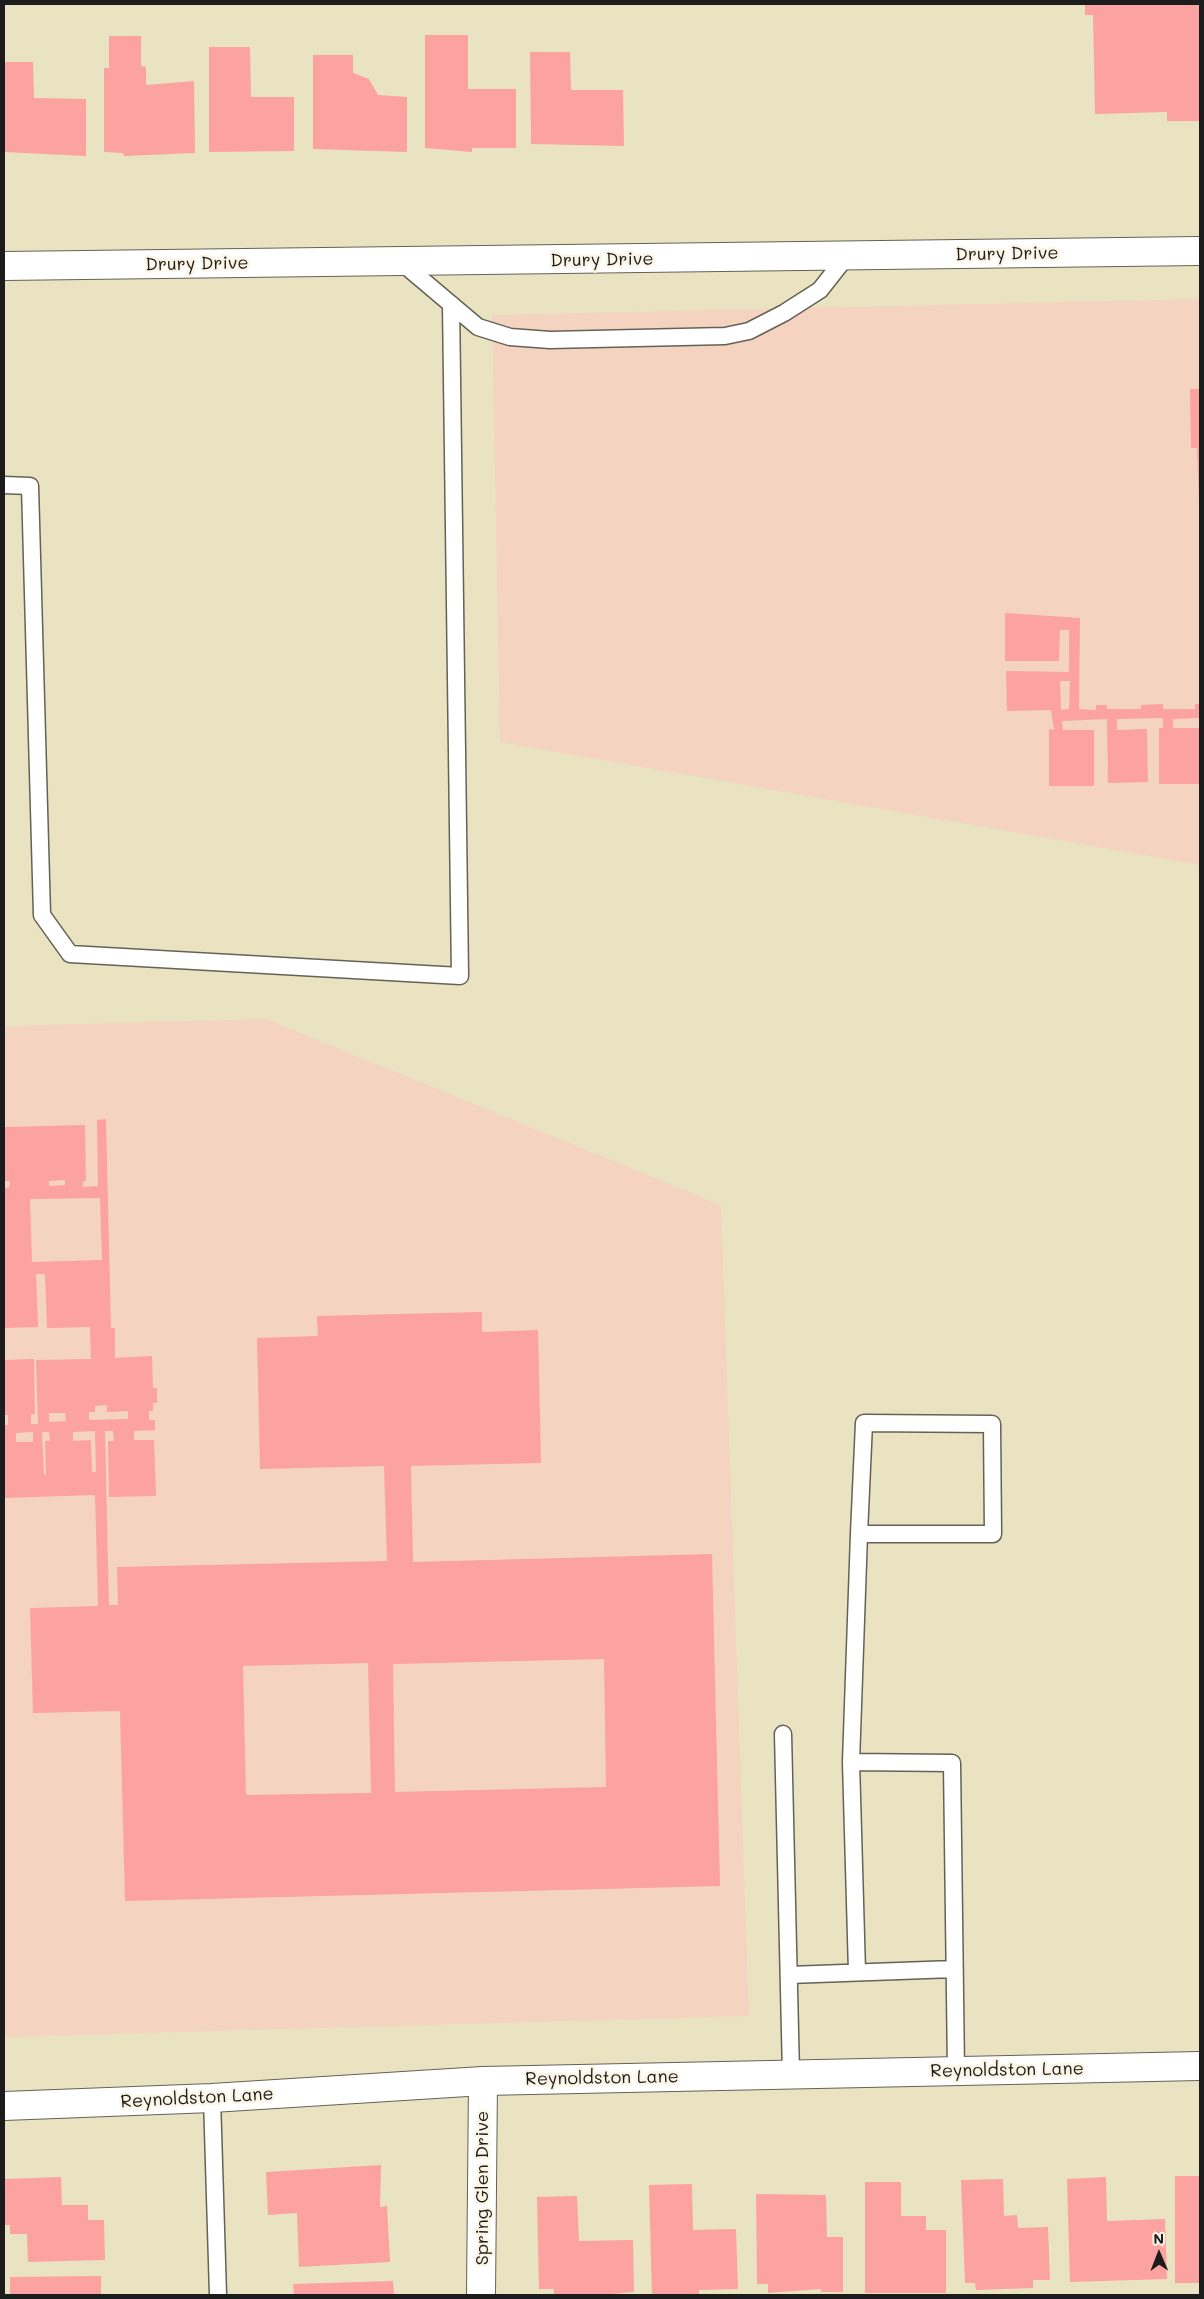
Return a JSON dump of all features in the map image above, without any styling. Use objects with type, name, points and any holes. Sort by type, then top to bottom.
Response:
[{"type":"street","name":"Drury Drive","points":[[4,266],[846,257],[1200,251]]},
{"type":"street","name":"Reynoldston Lane","points":[[4,2106],[212,2098],[483,2081],[1200,2066]]},
{"type":"street","name":"Spring Glen Drive","points":[[481,2295],[483,2081]]},
{"type":"lane","points":[[401,262],[478,327],[510,337],[550,340],[725,336],[749,331],[784,313],[820,290],[846,257]]},
{"type":"lane","points":[[4,485],[30,486],[42,915],[70,954],[460,976],[450,304]]},
{"type":"lane","points":[[857,1972],[851,1762],[859,1534],[864,1423],[992,1424],[993,1534],[859,1534]]},
{"type":"lane","points":[[783,1734],[792,2074]]},
{"type":"lane","points":[[851,1762],[952,1763],[956,2071]]},
{"type":"lane","points":[[789,1975],[954,1969]]},
{"type":"lane","points":[[212,2098],[218,2295]]},
{"type":"shaded area","points":[[1200,299],[1200,865],[500,742],[492,315]]},
{"type":"shaded area","points":[[266,1019],[721,1205],[749,2016],[4,2037],[4,1026]]},
{"type":"building","points":[[1085,4],[1200,4],[1200,121],[1167,121],[1167,112],[1095,114],[1093,15],[1085,15]]},
{"type":"building","points":[[425,35],[468,35],[468,89],[516,89],[516,148],[472,148],[472,152],[425,148]]},
{"type":"building","points":[[109,36],[141,36],[141,66],[146,67],[146,85],[194,81],[195,153],[124,156],[123,153],[104,152],[104,68],[109,68]]},
{"type":"building","points":[[209,47],[250,47],[251,97],[294,97],[294,151],[209,152]]},
{"type":"building","points":[[530,52],[570,52],[571,90],[623,90],[624,146],[531,144]]},
{"type":"building","points":[[313,55],[353,55],[353,73],[369,79],[378,95],[407,97],[407,152],[313,149]]},
{"type":"building","points":[[4,62],[33,62],[34,98],[86,99],[86,156],[4,152]]},
{"type":"building","points":[[1190,389],[1200,389],[1200,500],[1197,448],[1191,448]]},
{"type":"building","points":[[1005,613],[1080,618],[1079,709],[1096,710],[1096,705],[1107,705],[1107,709],[1141,709],[1141,705],[1163,704],[1163,709],[1195,709],[1195,704],[1200,704],[1200,718],[1173,719],[1173,728],[1200,728],[1200,784],[1159,784],[1159,728],[1163,728],[1163,718],[1117,719],[1117,730],[1147,729],[1148,782],[1108,783],[1107,719],[1062,721],[1063,730],[1094,730],[1094,786],[1049,786],[1049,729],[1054,730],[1051,710],[1007,711],[1006,671],[1069,672],[1069,630],[1060,630],[1059,661],[1005,661]],"holes":[[[1060,681],[1070,681],[1069,709],[1061,710]]]},
{"type":"building","points":[[106,1119],[111,1328],[115,1328],[115,1358],[152,1356],[153,1388],[157,1388],[157,1403],[153,1403],[153,1411],[149,1411],[149,1420],[155,1420],[155,1430],[134,1431],[134,1440],[154,1440],[156,1496],[109,1497],[108,1441],[114,1441],[113,1431],[105,1431],[109,1605],[118,1605],[117,1567],[387,1561],[384,1466],[260,1469],[257,1338],[318,1336],[317,1316],[482,1312],[482,1332],[538,1330],[541,1463],[411,1466],[413,1562],[712,1554],[720,1886],[125,1901],[120,1711],[33,1713],[30,1608],[98,1606],[95,1495],[4,1498],[4,1425],[8,1425],[8,1415],[4,1415],[4,1360],[34,1359],[35,1414],[31,1414],[31,1424],[38,1424],[36,1360],[91,1359],[90,1327],[47,1328],[45,1274],[36,1274],[38,1327],[4,1328],[4,1188],[9,1188],[10,1181],[4,1181],[4,1127],[85,1125],[86,1181],[83,1181],[83,1187],[98,1186],[97,1120]],"holes":[[[65,1180],[65,1185],[49,1186],[49,1181]],[[100,1198],[102,1260],[32,1262],[30,1199]],[[107,1405],[107,1412],[128,1411],[128,1419],[89,1420],[89,1412],[95,1412],[95,1406]],[[49,1413],[65,1413],[66,1421],[49,1422]],[[95,1431],[96,1472],[92,1472],[91,1440],[73,1441],[73,1432]],[[33,1432],[33,1442],[16,1442],[16,1433]],[[42,1432],[49,1432],[50,1441],[45,1441],[46,1475],[44,1475]],[[604,1659],[606,1787],[395,1792],[393,1664]],[[368,1663],[371,1793],[246,1795],[243,1666]]]},
{"type":"building","points":[[381,2165],[380,2207],[387,2206],[390,2262],[299,2267],[297,2213],[268,2215],[266,2172]]},
{"type":"building","points":[[1175,2176],[1200,2176],[1200,2283],[1175,2283]]},
{"type":"building","points":[[61,2177],[62,2205],[88,2205],[88,2220],[104,2220],[105,2260],[28,2262],[27,2234],[10,2234],[10,2225],[5,2225],[4,2179]]},
{"type":"building","points":[[1106,2177],[1107,2221],[1165,2219],[1167,2279],[1070,2282],[1067,2179]]},
{"type":"building","points":[[1003,2179],[1004,2216],[1017,2215],[1018,2228],[1048,2227],[1050,2280],[1033,2280],[1033,2288],[976,2290],[975,2283],[965,2283],[961,2180]]},
{"type":"building","points":[[865,2182],[901,2182],[901,2216],[926,2216],[926,2230],[946,2230],[946,2293],[865,2293]]},
{"type":"building","points":[[692,2184],[693,2230],[736,2229],[738,2289],[699,2290],[699,2295],[652,2295],[649,2185]]},
{"type":"building","points":[[756,2194],[826,2195],[827,2237],[843,2237],[843,2292],[821,2292],[821,2289],[768,2293],[768,2284],[757,2284]]},
{"type":"building","points":[[577,2196],[579,2241],[633,2240],[634,2292],[601,2295],[554,2295],[554,2289],[539,2289],[537,2197]]},
{"type":"building","points":[[101,2276],[101,2295],[10,2295],[10,2277]]},
{"type":"building","points":[[393,2281],[394,2295],[294,2295],[293,2284]]}]
